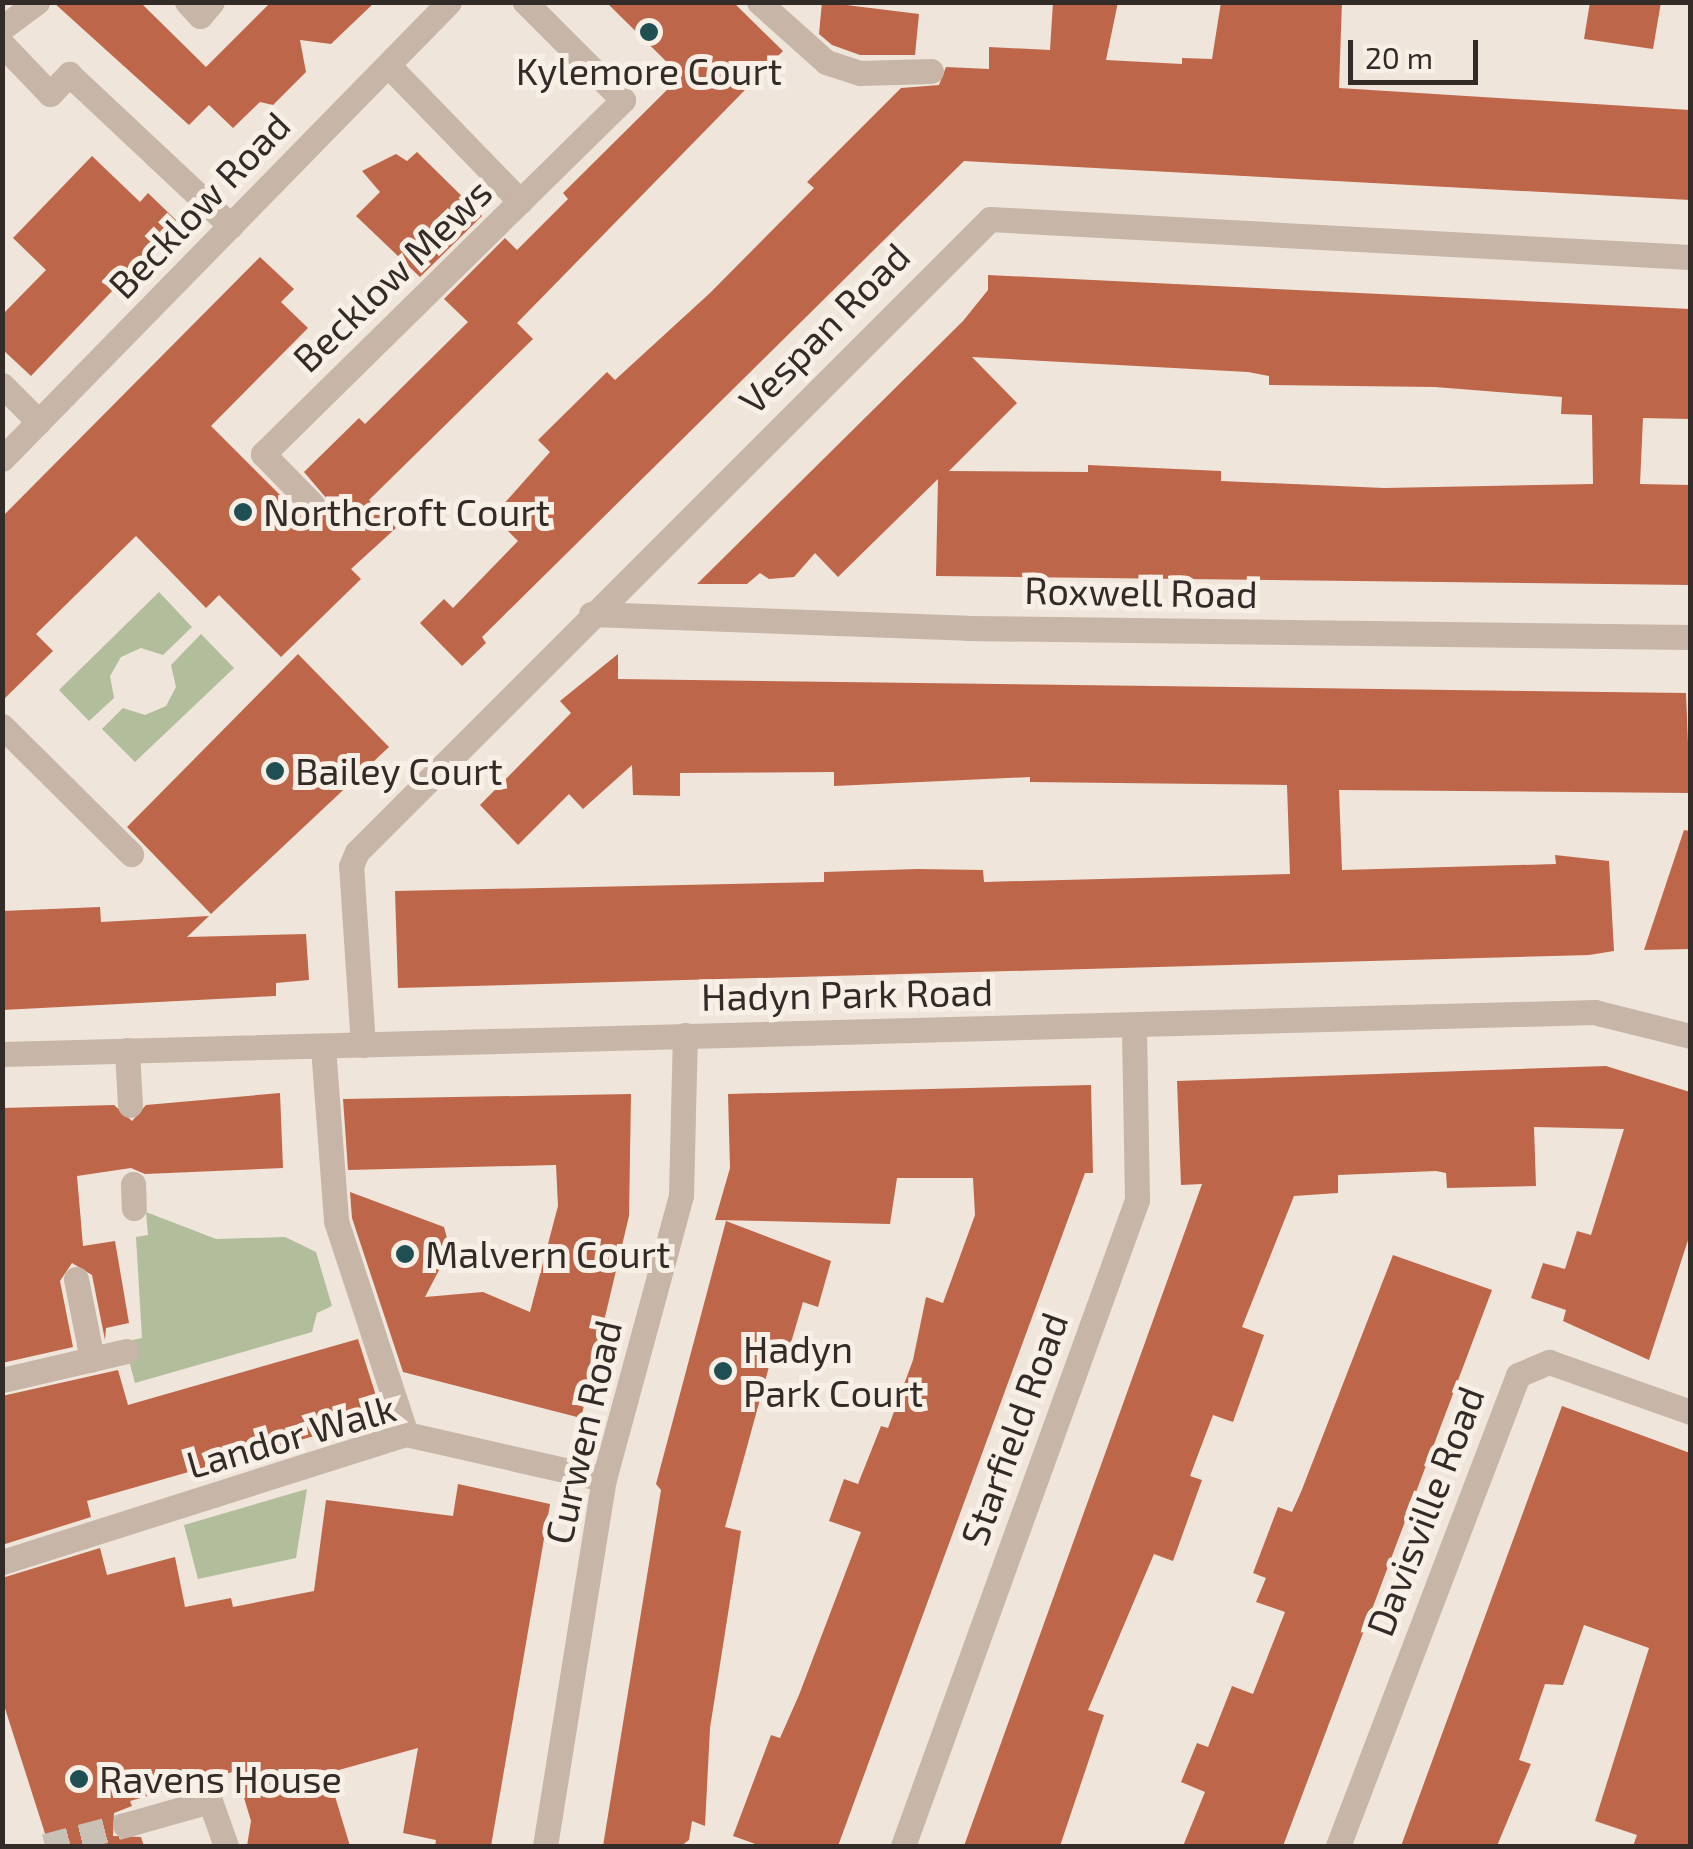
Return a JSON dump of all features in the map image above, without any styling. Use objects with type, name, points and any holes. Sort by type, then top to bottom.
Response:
[{"type":"street","points":[[2,28],[36,2]]},
{"type":"street","points":[[188,2],[200,16],[212,2]]},
{"type":"street","name":"Becklow Road","points":[[2,459],[449,2]]},
{"type":"street","name":"Becklow Mews","points":[[312,504],[263,454],[623,100],[526,2]]},
{"type":"street","points":[[758,2],[826,62],[860,74],[932,71]]},
{"type":"street","points":[[2,44],[50,94],[69,74],[231,226]]},
{"type":"street","points":[[388,65],[520,201]]},
{"type":"street","name":"Vespan Road","points":[[363,1045],[351,866],[356,852],[990,218],[1690,258]]},
{"type":"street","points":[[2,385],[39,422]]},
{"type":"street","name":"Roxwell Road","points":[[591,614],[967,628],[1690,637]]},
{"type":"street","points":[[2,726],[131,854]]},
{"type":"street","name":"Hadyn Park Road","points":[[2,1054],[1594,1012],[1690,1036]]},
{"type":"street","name":"Starfield Road","points":[[904,1846],[1137,1200],[1134,1026]]},
{"type":"street","name":"Curwen Road","points":[[545,1846],[604,1479],[681,1195],[685,1034]]},
{"type":"street","points":[[323,1046],[336,1221],[406,1434]]},
{"type":"street","points":[[128,1050],[130,1105]]},
{"type":"street","points":[[76,1280],[92,1359]]},
{"type":"street","points":[[2,1380],[126,1351]]},
{"type":"street","name":"Davisville Road","points":[[1338,1846],[1518,1375],[1549,1362],[1690,1412]]},
{"type":"street","name":"Landor Walk","points":[[2,1562],[406,1434],[604,1479]]},
{"type":"street","points":[[125,1825],[210,1800],[226,1846]]},
{"type":"green space","points":[[159,592],[192,627],[163,655],[141,648],[121,657],[110,676],[114,698],[89,721],[59,690]]},
{"type":"green space","points":[[201,634],[234,668],[135,762],[102,729],[123,708],[145,715],[166,706],[176,687],[171,665]]},
{"type":"green space","points":[[146,1212],[216,1239],[285,1237],[316,1252],[332,1306],[317,1313],[312,1332],[135,1383],[124,1342],[142,1338],[136,1237],[148,1235]]},
{"type":"green space","points":[[307,1489],[296,1558],[198,1579],[184,1525]]},
{"type":"building","points":[[53,2],[140,2],[206,67],[271,2],[375,2],[331,44],[300,40],[306,72],[273,105],[260,102],[233,128],[209,105],[189,125]]},
{"type":"building","points":[[606,2],[734,3],[783,51],[517,323],[533,339],[369,500],[396,528],[351,569],[361,579],[281,657],[219,595],[206,608],[136,536],[36,634],[53,651],[2,701],[2,517],[260,257],[294,289],[281,302],[308,328],[211,426],[300,515],[324,515],[327,499],[304,472],[359,418],[365,424],[468,322],[444,299],[505,238],[517,250],[568,199],[563,193],[681,76]]},
{"type":"building","points":[[822,2],[919,14],[915,55],[860,55],[832,45],[819,34]]},
{"type":"building","points":[[1053,2],[1118,2],[1106,60],[1182,64],[1182,58],[1212,59],[1221,2],[1342,2],[1339,88],[1690,110],[1690,200],[964,161],[482,637],[486,643],[462,666],[420,623],[444,599],[453,608],[518,541],[493,516],[550,452],[538,440],[607,372],[615,380],[710,293],[814,188],[807,182],[901,88],[939,85],[946,67],[989,69],[989,47],[1050,50]]},
{"type":"building","points":[[1590,2],[1661,2],[1653,49],[1584,39]]},
{"type":"building","points":[[417,152],[482,216],[420,277],[356,216],[380,192],[362,171],[396,154],[407,161]]},
{"type":"building","points":[[92,156],[140,202],[148,193],[178,222],[31,376],[2,349],[2,315],[46,270],[13,238]]},
{"type":"building","points":[[988,275],[1690,309],[1690,419],[1643,418],[1640,484],[1690,485],[1690,585],[936,576],[938,479],[838,577],[815,553],[794,577],[769,579],[760,573],[747,584],[697,584],[963,321],[988,290]],"holes":[[[972,357],[1269,376],[1269,385],[1435,387],[1562,397],[1561,414],[1592,415],[1593,484],[1384,488],[1221,481],[1221,471],[1088,465],[1088,472],[949,471],[1017,403]]]},
{"type":"building","name":"Bailey Court","points":[[298,654],[389,747],[211,914],[127,827]]},
{"type":"building","points":[[618,654],[618,679],[1686,693],[1690,793],[1339,790],[1342,870],[1556,864],[1555,855],[1609,861],[1614,951],[1589,955],[398,988],[395,891],[824,882],[824,872],[917,869],[983,870],[984,882],[1290,874],[1287,785],[1030,782],[1030,777],[834,786],[834,772],[680,773],[680,796],[633,795],[632,765],[583,809],[569,794],[518,845],[480,805],[571,713],[560,701]]},
{"type":"building","points":[[1684,830],[1690,831],[1690,949],[1644,950]]},
{"type":"building","points":[[100,907],[101,922],[209,916],[187,937],[306,934],[309,980],[276,983],[276,996],[2,1010],[2,911]]},
{"type":"building","points":[[1606,1066],[1690,1092],[1690,1234],[1649,1360],[1563,1321],[1566,1310],[1531,1298],[1543,1263],[1565,1269],[1577,1231],[1591,1235],[1624,1129],[1534,1127],[1536,1186],[1447,1188],[1446,1173],[1436,1171],[1338,1175],[1338,1193],[1294,1196],[1242,1327],[1264,1335],[1233,1422],[1213,1415],[1190,1476],[1202,1480],[1173,1561],[1154,1554],[1088,1710],[1104,1715],[1060,1846],[964,1846],[1202,1184],[1181,1185],[1177,1081]]},
{"type":"building","points":[[1091,1085],[1093,1173],[1085,1173],[838,1846],[761,1846],[733,1836],[771,1735],[780,1738],[799,1695],[861,1532],[829,1521],[844,1479],[858,1484],[881,1426],[888,1428],[913,1360],[926,1297],[943,1303],[975,1215],[973,1178],[897,1178],[890,1224],[715,1220],[730,1168],[728,1094]]},
{"type":"building","points":[[280,1093],[283,1168],[145,1174],[131,1168],[77,1176],[83,1246],[115,1241],[129,1323],[106,1328],[105,1340],[92,1275],[72,1263],[60,1281],[73,1347],[2,1363],[2,1108],[114,1105],[132,1121],[146,1105]]},
{"type":"building","name":"Malvern Court","points":[[631,1094],[629,1216],[581,1418],[403,1372],[352,1218],[350,1192],[444,1227],[450,1249],[425,1297],[483,1292],[530,1312],[558,1206],[556,1165],[348,1170],[343,1099]]},
{"type":"building","points":[[726,1221],[831,1261],[818,1307],[803,1302],[787,1356],[773,1352],[725,1527],[741,1531],[710,1728],[705,1826],[692,1821],[689,1840],[681,1846],[603,1846],[661,1490],[656,1484]]},
{"type":"building","points":[[1393,1255],[1492,1290],[1283,1846],[1183,1846],[1205,1792],[1181,1782],[1197,1743],[1208,1747],[1232,1686],[1253,1694],[1285,1612],[1256,1602],[1266,1578],[1253,1573],[1278,1507],[1292,1512],[1301,1492]]},
{"type":"building","points":[[358,1339],[378,1402],[366,1406],[370,1420],[87,1501],[91,1517],[2,1545],[2,1396],[118,1370],[128,1405]]},
{"type":"building","points":[[1562,1406],[1690,1453],[1690,1846],[1633,1846],[1637,1835],[1595,1821],[1649,1648],[1584,1625],[1563,1685],[1545,1684],[1519,1760],[1531,1764],[1497,1846],[1401,1846]]},
{"type":"building","points":[[458,1484],[550,1504],[491,1846],[435,1846],[436,1840],[403,1833],[418,1748],[328,1773],[350,1846],[247,1846],[251,1821],[236,1771],[130,1801],[132,1806],[114,1813],[113,1836],[141,1837],[144,1846],[49,1846],[2,1699],[2,1578],[100,1548],[107,1575],[175,1557],[185,1607],[231,1598],[233,1607],[314,1591],[326,1500],[453,1516]]},
{"type":"tunnel","points":[[45,1846],[125,1825]]},
{"type":"place","name":"Kylemore Court","points":[[649,32]]},
{"type":"place","name":"Northcroft Court","points":[[243,512]]},
{"type":"place","name":"Bailey Court","points":[[275,771]]},
{"type":"place","name":"Malvern Court","points":[[405,1254]]},
{"type":"place","name":"Hadyn Park Court","points":[[723,1371]]},
{"type":"place","name":"Ravens House","points":[[79,1779]]}]
